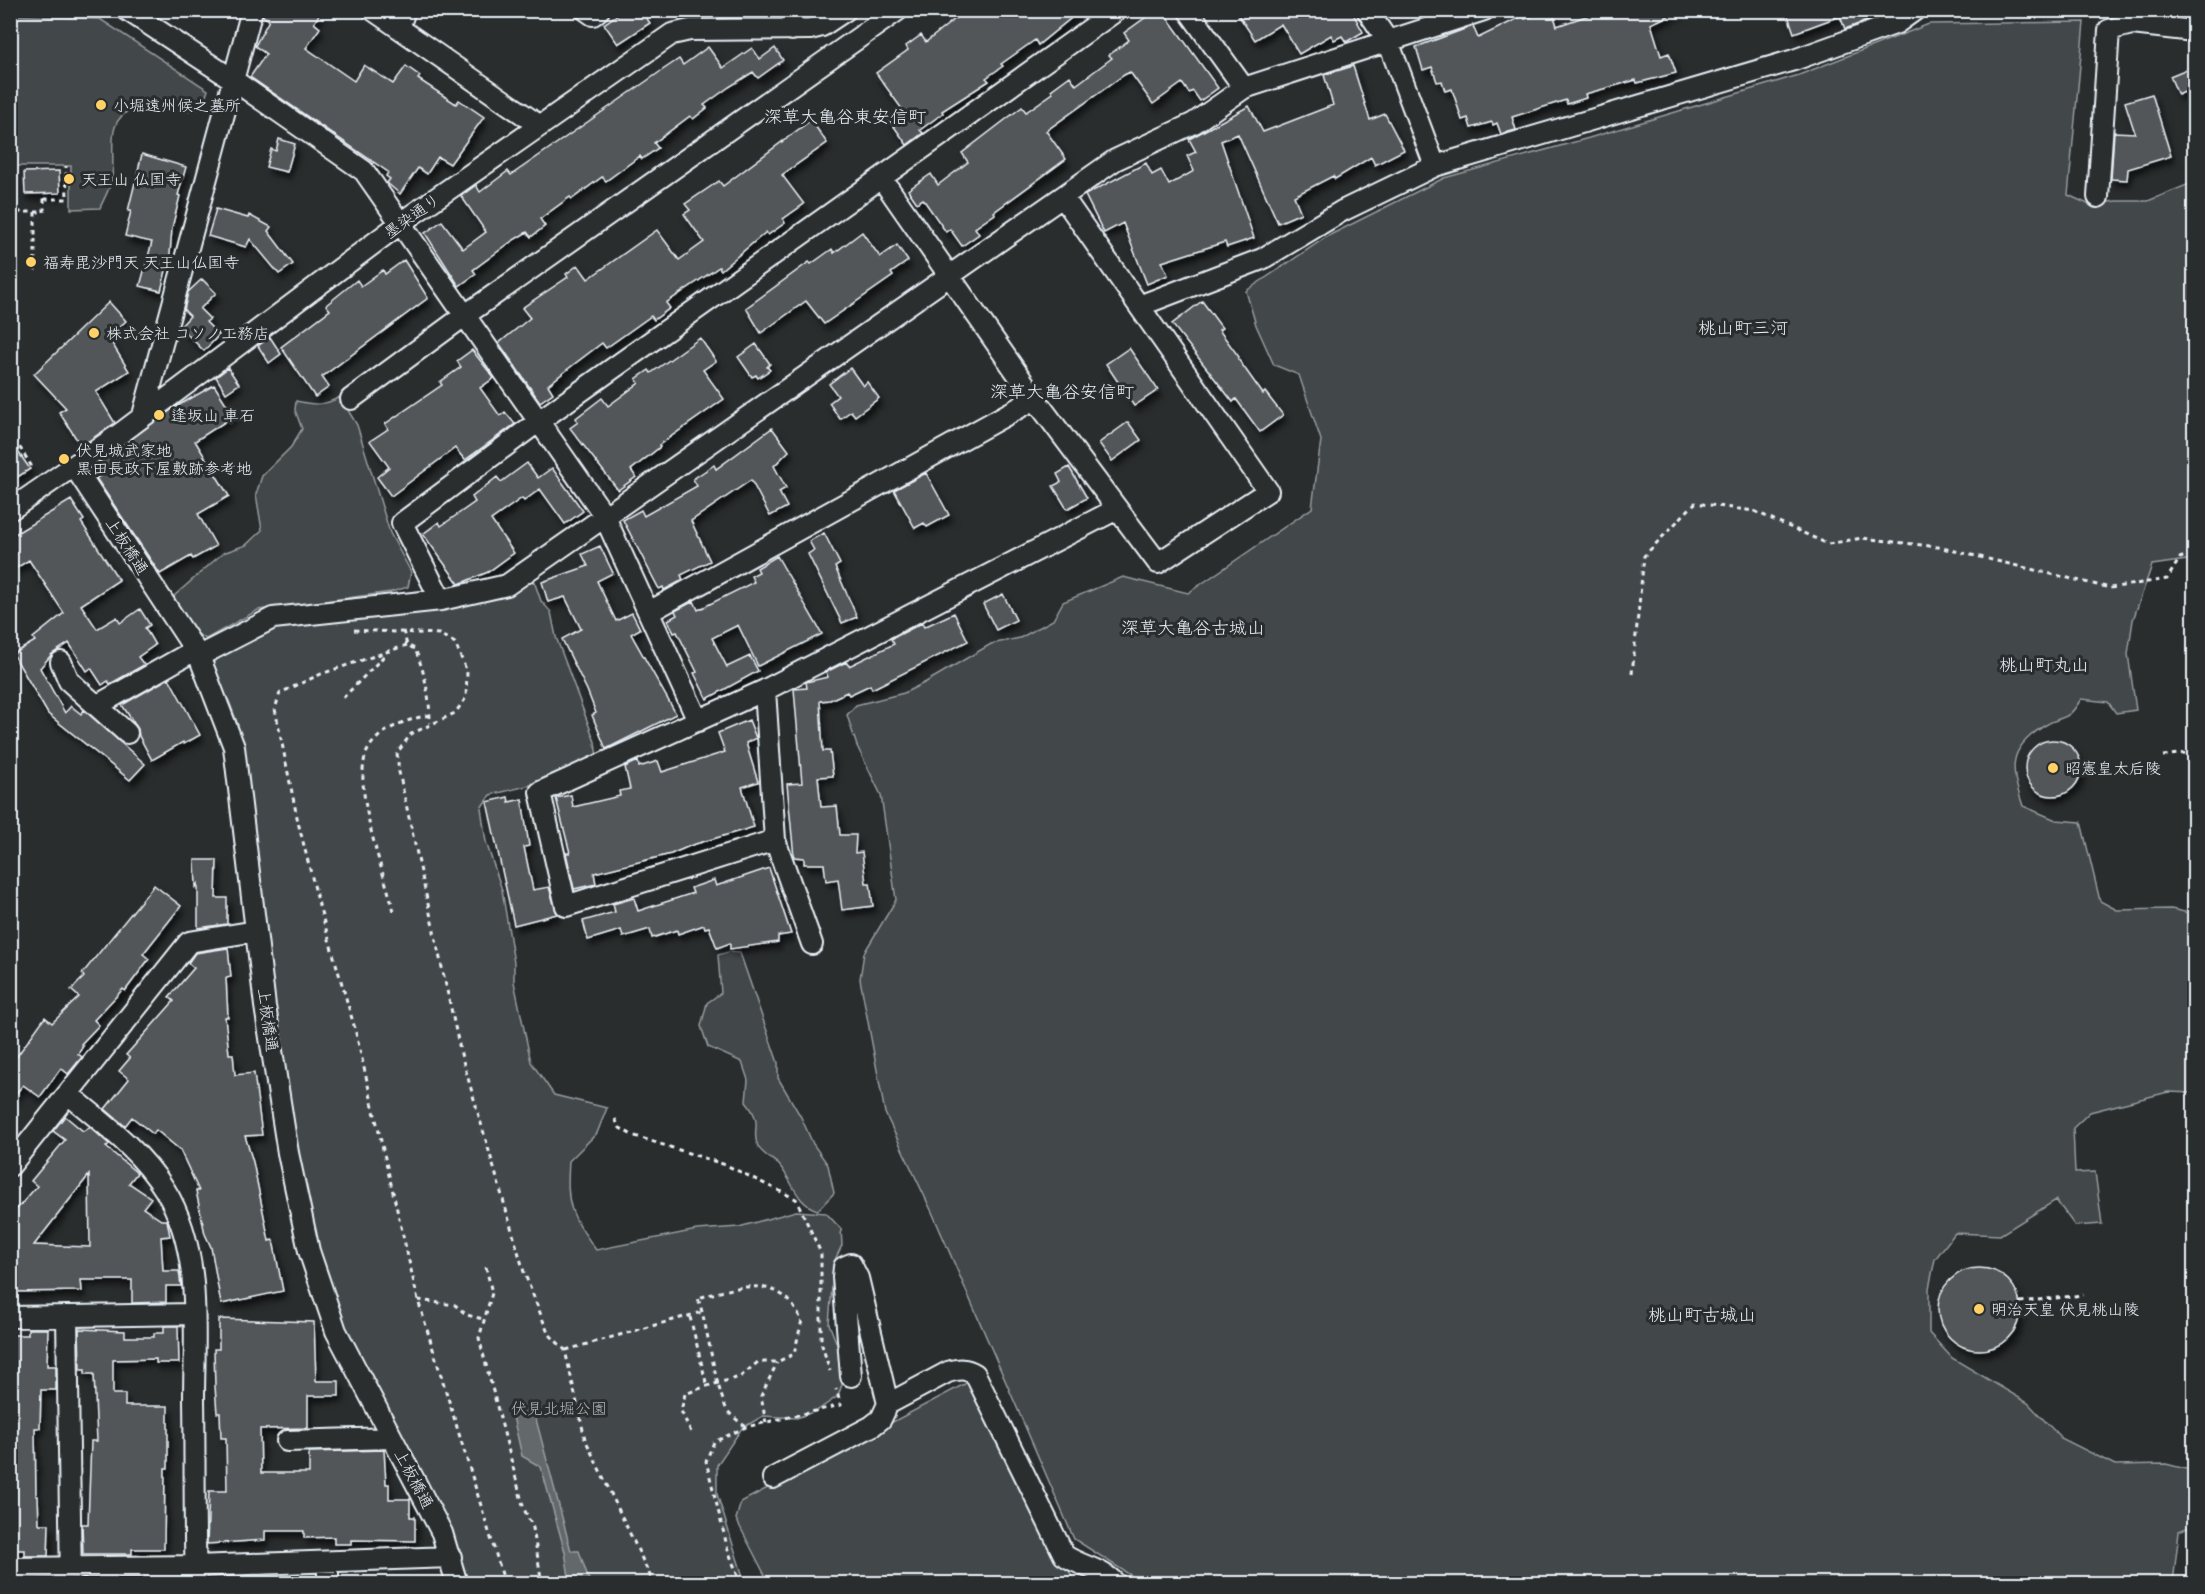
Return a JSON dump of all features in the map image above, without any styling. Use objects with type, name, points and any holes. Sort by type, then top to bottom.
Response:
[{"type":"street","points":[[127,10],[232,79],[364,171],[604,515],[698,721]]},
{"type":"street","points":[[143,414],[252,10]]},
{"type":"street","points":[[373,10],[402,19],[540,126]]},
{"type":"street","points":[[586,10],[593,15],[599,10]]},
{"type":"street","name":"墨染通り","points":[[10,510],[74,466],[402,223],[672,34],[690,30],[792,20],[822,27],[846,10]]},
{"type":"street","points":[[351,399],[464,316],[898,10]]},
{"type":"street","points":[[441,600],[402,524],[539,421],[1118,10]]},
{"type":"street","points":[[1188,10],[1244,88]]},
{"type":"street","points":[[1367,10],[1388,41],[1435,165]]},
{"type":"street","points":[[98,705],[197,653],[273,618],[441,600],[507,585],[1115,160],[1194,123],[1244,88],[1484,10]]},
{"type":"street","points":[[1139,306],[1262,260],[1342,211],[1435,165],[1794,60],[1897,23],[1915,10]]},
{"type":"street","points":[[2098,197],[2109,30],[2132,24],[2194,31]]},
{"type":"street","points":[[882,179],[1035,399],[1116,510],[1158,563],[1268,491],[1063,197]]},
{"type":"street","points":[[649,612],[1035,399]]},
{"type":"street","name":"上板橋通","points":[[74,466],[197,653],[234,747],[256,931],[288,1153],[309,1251],[336,1331],[442,1533],[451,1557],[457,1584]]},
{"type":"street","points":[[775,840],[566,906],[540,792],[765,690],[1116,510]]},
{"type":"street","points":[[61,663],[69,681],[127,733]]},
{"type":"street","points":[[765,690],[775,840],[812,944]]},
{"type":"street","points":[[10,1166],[189,942],[256,931]]},
{"type":"street","points":[[68,1094],[124,1139],[166,1191],[181,1226],[190,1260],[194,1314],[195,1575]]},
{"type":"street","points":[[843,1380],[843,1277],[844,1267],[851,1264],[858,1278],[888,1404]]},
{"type":"street","points":[[10,1317],[194,1314]]},
{"type":"street","points":[[67,1316],[71,1575]]},
{"type":"street","points":[[773,1479],[872,1426],[880,1419],[888,1404],[959,1368],[975,1374],[1064,1555],[1075,1563],[1096,1569],[1116,1584]]},
{"type":"street","points":[[286,1441],[392,1438]]},
{"type":"street","points":[[10,1568],[71,1575],[195,1575],[328,1562],[451,1557]]},
{"type":"street","points":[[328,1562],[328,1584]]},
{"type":"path","points":[[44,199],[67,199],[66,165]]},
{"type":"path","points":[[17,212],[44,212],[44,193]]},
{"type":"path","points":[[35,212],[35,272]]},
{"type":"path","points":[[10,432],[44,487]]},
{"type":"path","points":[[1632,674],[1644,556],[1695,503],[1754,511],[1828,544],[1862,538],[1938,547],[2110,588],[2167,579],[2180,558],[2194,552]]},
{"type":"path","points":[[350,630],[439,634],[455,643],[467,672],[466,698],[455,713],[411,734],[397,753],[434,936],[461,1054],[524,1272],[548,1333],[566,1350],[585,1439],[654,1584]]},
{"type":"path","points":[[403,631],[407,645],[415,649],[421,664],[431,704],[430,723]]},
{"type":"path","points":[[407,645],[321,674],[280,693],[275,709],[298,822],[355,1029],[418,1300],[506,1584]]},
{"type":"path","points":[[343,698],[357,680],[387,653]]},
{"type":"path","points":[[394,912],[369,816],[363,777],[366,754],[374,741],[407,719],[430,716]]},
{"type":"path","points":[[2163,756],[2194,752]]},
{"type":"path","points":[[615,1119],[621,1128],[632,1135],[726,1165],[796,1199],[820,1253],[821,1342],[831,1374]]},
{"type":"path","points":[[486,1267],[492,1293],[478,1338],[524,1509],[533,1528],[542,1584]]},
{"type":"path","points":[[691,1432],[681,1411],[685,1394],[707,1386],[720,1383],[740,1377],[758,1362],[777,1362],[794,1354],[802,1320],[786,1298],[769,1289],[741,1287],[698,1299],[702,1312],[720,1383],[727,1410],[746,1427]]},
{"type":"path","points":[[2020,1302],[2083,1295]]},
{"type":"path","points":[[418,1300],[455,1305],[466,1315],[484,1320]]},
{"type":"path","points":[[566,1350],[702,1312]]},
{"type":"path","points":[[690,1317],[707,1386]]},
{"type":"path","points":[[766,1423],[761,1396],[777,1362]]},
{"type":"path","points":[[741,1584],[728,1550],[706,1461],[714,1442],[746,1427],[841,1405],[843,1380]]},
{"type":"green space","points":[[11,15],[100,19],[208,90],[202,107],[194,110],[142,106],[124,114],[117,121],[113,140],[113,172],[109,189],[100,208],[71,209],[71,166],[15,166],[15,185],[11,185]]},
{"type":"green space","points":[[2084,22],[2068,195],[2090,205],[2116,201],[2148,201],[2194,182],[2194,559],[2152,565],[2133,620],[2128,654],[2136,710],[2116,713],[2108,702],[2081,699],[2072,712],[2044,726],[2023,743],[2015,760],[2014,770],[2023,806],[2056,820],[2081,822],[2100,901],[2117,910],[2171,909],[2194,914],[2194,1093],[2168,1092],[2090,1112],[2073,1128],[2075,1173],[2095,1172],[2102,1224],[2075,1226],[2056,1200],[2000,1235],[1955,1233],[1935,1259],[1929,1288],[1929,1333],[1952,1358],[2028,1403],[2061,1438],[2115,1465],[2166,1464],[2194,1471],[2194,1525],[2179,1531],[2173,1583],[1205,1584],[1202,1579],[1141,1582],[1074,1539],[932,1212],[885,1113],[860,979],[864,953],[896,900],[881,795],[857,746],[847,715],[856,705],[904,693],[991,644],[1020,638],[1053,620],[1063,602],[1123,577],[1188,593],[1312,508],[1321,440],[1299,375],[1274,365],[1256,325],[1246,291],[1328,236],[1444,178],[1589,138],[1799,75],[1929,24]]},
{"type":"green space","points":[[340,397],[357,425],[390,533],[411,572],[408,587],[391,592],[258,610],[206,639],[194,631],[186,621],[174,596],[223,553],[246,545],[262,530],[256,494],[262,476],[291,447],[302,429],[295,410],[296,401],[319,404]]},
{"type":"green space","name":"伏見北堀公園","points":[[534,581],[541,601],[551,612],[556,637],[595,742],[597,759],[535,784],[490,795],[481,808],[486,842],[502,890],[514,963],[514,982],[531,1062],[554,1095],[607,1108],[597,1133],[569,1161],[569,1200],[575,1218],[596,1250],[697,1230],[739,1227],[796,1211],[826,1213],[841,1229],[842,1245],[834,1262],[829,1324],[847,1370],[838,1396],[818,1410],[797,1418],[763,1416],[742,1428],[717,1465],[717,1494],[745,1583],[465,1583],[345,1331],[321,1262],[296,1147],[275,1012],[245,754],[237,722],[229,701],[221,689],[212,661],[274,625],[503,594]]},
{"type":"green space","points":[[728,952],[740,953],[778,1063],[778,1078],[801,1117],[813,1144],[828,1165],[834,1193],[818,1210],[805,1203],[784,1171],[758,1146],[755,1136],[755,1116],[746,1102],[748,1080],[742,1062],[708,1047],[701,1026],[707,1003],[721,993],[718,955]]},
{"type":"green space","points":[[974,1379],[1075,1583],[769,1583],[736,1519],[741,1502]]},
{"type":"shaded area","points":[[521,1403],[525,1409],[533,1408],[571,1551],[579,1551],[590,1583],[570,1583],[565,1552],[541,1467],[522,1456],[511,1408]]},
{"type":"building","points":[[264,10],[322,10],[314,23],[320,28],[306,48],[354,81],[364,65],[393,84],[406,66],[420,76],[418,79],[456,104],[459,100],[484,117],[450,164],[438,157],[427,174],[418,168],[400,194],[387,183],[390,179],[386,176],[388,172],[250,77],[266,54],[255,46],[269,20],[263,16]]},
{"type":"building","points":[[624,10],[641,10],[650,23],[618,44],[604,24]]},
{"type":"building","points":[[966,10],[1081,10],[1038,45],[1035,40],[1001,64],[1003,66],[986,78],[989,81],[942,111],[943,113],[920,130],[923,133],[907,145],[888,118],[902,109],[876,73],[908,50],[906,46],[921,35],[926,42]]},
{"type":"building","points":[[1156,10],[1162,10],[1218,88],[1200,101],[1193,91],[1189,93],[1182,83],[1153,104],[1130,72],[1124,75],[1046,131],[1066,159],[994,212],[995,214],[975,228],[979,234],[962,246],[950,229],[946,232],[923,199],[917,203],[908,190],[931,174],[938,185],[968,162],[962,153],[1022,107],[1026,112],[1053,93],[1051,90],[1070,76],[1076,85],[1112,58],[1109,55],[1129,40],[1124,33]]},
{"type":"building","points":[[1235,10],[1351,10],[1363,32],[1346,42],[1342,36],[1334,40],[1331,35],[1299,54],[1281,24],[1255,40]]},
{"type":"building","points":[[1552,10],[1557,26],[1589,15],[1587,10],[1681,10],[1651,24],[1661,56],[1669,53],[1676,73],[1637,83],[1636,80],[1585,94],[1586,98],[1567,104],[1566,100],[1512,117],[1516,130],[1501,134],[1497,123],[1493,125],[1492,122],[1471,128],[1468,118],[1462,120],[1452,89],[1445,91],[1442,81],[1437,82],[1432,67],[1423,70],[1416,47],[1473,26],[1478,38],[1523,16],[1525,19]]},
{"type":"building","points":[[1786,10],[1869,10],[1872,19],[1845,29],[1840,16],[1794,33]]},
{"type":"building","points":[[708,47],[723,68],[752,48],[760,59],[775,48],[783,60],[758,78],[753,72],[729,87],[704,105],[707,108],[693,119],[690,116],[654,143],[658,148],[642,159],[640,156],[606,181],[602,177],[572,199],[570,197],[540,219],[545,226],[531,237],[527,232],[512,241],[473,270],[476,274],[459,286],[425,233],[442,221],[463,249],[486,232],[461,196],[476,185],[480,192],[508,171],[511,175],[679,59],[683,65]]},
{"type":"building","points":[[1353,66],[1370,120],[1385,114],[1404,150],[1375,165],[1371,157],[1335,179],[1333,176],[1294,196],[1301,213],[1278,223],[1238,134],[1221,141],[1254,238],[1227,247],[1225,242],[1162,262],[1168,275],[1147,284],[1123,223],[1104,233],[1085,195],[1146,163],[1152,175],[1161,170],[1169,185],[1194,171],[1187,156],[1196,152],[1189,139],[1249,106],[1263,132],[1333,105],[1324,75]]},
{"type":"building","points":[[2194,66],[2194,88],[2178,95],[2170,76]]},
{"type":"building","points":[[2152,94],[2171,156],[2128,169],[2127,180],[2111,179],[2114,132],[2135,133],[2125,102]]},
{"type":"building","points":[[811,120],[827,143],[782,175],[804,204],[783,219],[785,223],[768,235],[766,232],[721,270],[719,267],[666,303],[670,308],[654,320],[651,316],[606,348],[602,343],[548,385],[553,393],[540,402],[499,343],[530,318],[522,308],[568,277],[566,274],[578,265],[588,279],[657,230],[679,260],[704,242],[684,214],[690,210],[685,204],[719,181],[723,186]]},
{"type":"building","points":[[279,139],[295,144],[287,172],[266,167],[271,149],[276,151]]},
{"type":"building","points":[[142,154],[186,167],[178,195],[180,196],[172,228],[170,254],[161,291],[140,286],[152,242],[125,236],[131,211],[128,211]]},
{"type":"building","points":[[59,171],[60,193],[25,194],[24,172]]},
{"type":"building","points":[[216,209],[248,218],[249,215],[271,227],[268,231],[293,264],[279,274],[250,239],[246,247],[208,236]]},
{"type":"building","points":[[862,232],[880,257],[897,245],[908,261],[891,273],[893,276],[824,324],[806,301],[761,333],[746,308],[809,262],[811,264],[832,249],[834,253]]},
{"type":"building","points":[[404,260],[428,298],[322,377],[329,387],[315,397],[281,347],[330,310],[326,305],[357,280],[361,286],[383,270],[385,274]]},
{"type":"building","points":[[202,279],[216,293],[200,309],[210,319],[206,322],[219,335],[204,351],[180,327],[190,316],[184,310],[188,292]]},
{"type":"building","points":[[1202,301],[1222,328],[1219,330],[1239,357],[1238,359],[1263,394],[1265,392],[1283,415],[1260,432],[1236,399],[1233,402],[1172,324]]},
{"type":"building","points":[[109,302],[126,321],[108,337],[129,371],[96,392],[115,423],[81,446],[59,412],[66,408],[34,374]]},
{"type":"building","points":[[270,337],[281,354],[269,363],[258,346]]},
{"type":"building","points":[[700,338],[716,361],[703,370],[724,399],[659,445],[660,447],[631,470],[636,477],[618,490],[570,428],[578,422],[576,418],[602,398],[608,406],[639,383],[636,379],[649,370],[651,373]]},
{"type":"building","points":[[756,344],[770,364],[767,367],[770,370],[758,378],[756,375],[752,377],[738,357]]},
{"type":"building","points":[[1129,348],[1158,390],[1134,406],[1106,364]]},
{"type":"building","points":[[472,350],[494,378],[480,388],[500,416],[505,412],[515,424],[465,460],[455,448],[391,496],[377,477],[389,467],[370,441],[388,429],[385,424],[442,385],[440,382],[461,367],[457,361]]},
{"type":"building","points":[[228,368],[239,384],[226,393],[216,377]]},
{"type":"building","points":[[850,368],[863,386],[867,382],[879,398],[855,416],[851,411],[840,419],[829,403],[838,396],[829,384]]},
{"type":"building","points":[[214,385],[234,416],[195,441],[229,496],[198,514],[216,546],[193,559],[191,556],[160,574],[96,478],[102,475],[95,465],[174,408]]},
{"type":"building","points":[[1128,422],[1141,440],[1112,461],[1099,443]]},
{"type":"building","points":[[772,428],[789,451],[774,466],[786,488],[779,492],[787,507],[770,516],[751,480],[691,521],[710,561],[681,575],[683,580],[664,590],[663,587],[659,589],[623,520],[641,510],[644,516],[697,486],[693,479],[714,465],[716,469]]},
{"type":"building","points":[[10,440],[30,469],[16,478],[10,470]]},
{"type":"building","points":[[527,463],[538,478],[552,468],[583,511],[565,524],[540,489],[524,501],[522,498],[491,520],[514,553],[488,572],[459,584],[423,534],[439,522],[441,526],[475,502],[472,497],[497,477],[501,482]]},
{"type":"building","points":[[1069,467],[1087,498],[1067,509],[1053,486],[1061,482],[1057,474]]},
{"type":"building","points":[[926,473],[949,515],[927,527],[924,523],[915,528],[894,490]]},
{"type":"building","points":[[71,500],[84,520],[81,522],[119,580],[81,605],[97,629],[117,617],[120,623],[140,609],[150,625],[145,628],[155,645],[138,657],[144,665],[110,684],[108,681],[102,685],[91,668],[87,671],[69,643],[52,654],[40,668],[65,713],[71,706],[81,714],[84,710],[145,764],[130,780],[48,714],[13,654],[35,641],[33,638],[64,613],[29,560],[10,572],[10,537]]},
{"type":"building","points":[[824,533],[840,564],[835,567],[857,617],[842,623],[808,554],[814,550],[809,541]]},
{"type":"building","points":[[600,546],[613,573],[597,581],[616,621],[632,613],[640,629],[631,634],[676,714],[606,749],[592,715],[596,713],[587,690],[562,639],[581,629],[565,597],[548,602],[542,582],[588,566],[582,554]]},
{"type":"building","points":[[777,556],[822,634],[758,666],[738,625],[712,638],[727,667],[750,656],[758,671],[707,699],[694,673],[697,672],[677,632],[674,633],[668,620],[677,615],[675,611],[694,601],[698,610],[754,582],[751,576],[759,572],[757,568]]},
{"type":"building","points":[[1003,594],[1016,620],[996,630],[983,604]]},
{"type":"building","points":[[954,613],[968,641],[872,689],[870,685],[849,695],[847,692],[830,700],[820,701],[823,751],[830,751],[833,776],[818,777],[821,807],[837,806],[840,835],[856,835],[855,853],[862,852],[866,883],[870,883],[873,906],[842,910],[838,879],[826,881],[824,864],[804,864],[804,858],[794,857],[787,784],[802,783],[794,689],[807,688],[806,682],[828,677],[826,672],[846,662],[849,666],[894,644],[891,639],[922,623],[924,627]]},
{"type":"building","points":[[169,678],[200,735],[152,760],[139,736],[138,729],[122,705]]},
{"type":"building","points":[[749,720],[756,738],[746,743],[758,782],[742,787],[754,827],[692,845],[671,854],[594,873],[596,884],[574,889],[566,853],[570,853],[556,798],[571,795],[573,807],[620,796],[619,791],[630,789],[625,767],[638,761],[639,767],[658,761],[662,772],[725,752],[718,733]]},
{"type":"building","name":"昭憲皇太后陵","points":[[2048,740],[2058,740],[2073,748],[2079,757],[2081,768],[2079,779],[2073,788],[2058,796],[2048,796],[2037,791],[2030,784],[2025,773],[2025,763],[2030,752],[2037,745]]},
{"type":"building","points":[[508,797],[509,802],[522,799],[529,846],[524,847],[533,890],[549,887],[557,914],[514,925],[487,802]]},
{"type":"building","points":[[195,860],[217,860],[216,898],[227,898],[227,924],[198,928],[198,884],[196,887]]},
{"type":"building","points":[[769,868],[791,934],[778,936],[778,942],[730,949],[730,943],[717,948],[709,927],[705,928],[704,925],[678,934],[677,930],[652,938],[650,929],[623,937],[621,930],[588,940],[583,921],[615,912],[613,904],[634,898],[638,911],[693,893],[691,888],[714,880],[716,886]]},
{"type":"building","points":[[154,885],[181,906],[143,954],[149,959],[125,991],[123,989],[94,1020],[99,1025],[81,1044],[83,1046],[78,1054],[82,1057],[68,1074],[61,1068],[40,1097],[23,1085],[10,1101],[10,1066],[45,1017],[52,1023],[79,997],[71,990],[84,977],[82,974]]},
{"type":"building","points":[[228,948],[231,977],[226,978],[228,1017],[225,1017],[229,1054],[233,1054],[235,1075],[254,1073],[262,1135],[245,1136],[253,1162],[269,1241],[273,1240],[283,1291],[221,1304],[211,1247],[205,1234],[196,1191],[199,1191],[180,1150],[156,1130],[153,1134],[132,1117],[125,1126],[105,1109],[129,1079],[119,1071],[130,1058],[126,1055],[174,1001],[169,997],[194,968],[188,963],[195,953]]},
{"type":"building","points":[[65,1116],[83,1131],[90,1127],[109,1144],[106,1147],[137,1173],[129,1183],[151,1198],[143,1208],[161,1220],[167,1220],[170,1236],[161,1237],[163,1271],[179,1271],[181,1286],[166,1286],[166,1302],[132,1303],[132,1280],[81,1280],[82,1291],[11,1292],[10,1217],[37,1186],[31,1181],[65,1140],[53,1131]],"holes":[[[89,1175],[90,1247],[34,1245]]]},
{"type":"building","name":"明治天皇 伏見桃山陵","points":[[1971,1268],[1987,1268],[2002,1275],[2013,1286],[2020,1301],[2017,1325],[2008,1338],[1987,1350],[1971,1350],[1956,1343],[1945,1332],[1938,1317],[1938,1301],[1945,1286],[1956,1275]]},
{"type":"building","points":[[219,1319],[314,1322],[316,1381],[339,1381],[339,1396],[308,1396],[308,1428],[260,1429],[261,1473],[309,1473],[309,1452],[384,1450],[389,1499],[410,1499],[410,1517],[415,1517],[415,1541],[351,1540],[351,1544],[334,1544],[334,1537],[304,1538],[304,1531],[265,1531],[265,1540],[207,1544],[209,1491],[227,1491],[226,1438],[221,1438],[220,1413],[217,1413],[215,1386],[214,1349],[219,1349]]},
{"type":"building","points":[[164,1326],[178,1326],[179,1363],[156,1363],[156,1359],[113,1360],[113,1394],[125,1394],[125,1406],[168,1406],[164,1549],[132,1549],[132,1554],[83,1554],[82,1524],[88,1524],[91,1441],[97,1441],[94,1374],[85,1374],[85,1370],[80,1370],[79,1329],[125,1331],[125,1337],[154,1337],[154,1333],[164,1333]]},
{"type":"building","points":[[28,1329],[48,1329],[47,1366],[56,1366],[56,1390],[41,1390],[40,1428],[35,1428],[36,1496],[38,1496],[39,1524],[49,1524],[48,1556],[25,1556],[25,1550],[10,1550],[10,1530],[13,1530],[10,1432],[13,1432],[12,1418],[15,1418],[15,1389],[11,1389],[10,1335],[28,1335]]},
{"type":"place","name":"小堀遠州候之墓所","points":[[101,105]]},
{"type":"place","name":"天王山 仏国寺","points":[[69,179]]},
{"type":"place","name":"福寿毘沙門天 天王山仏国寺","points":[[31,262]]},
{"type":"place","name":"株式会社 コソノ工務店","points":[[94,333]]},
{"type":"place","name":"逢坂山 車石","points":[[159,415]]},
{"type":"place","name":"伏見城武家地 黒田長政下屋敷跡参考地","points":[[64,459]]},
{"type":"place","name":"昭憲皇太后陵","points":[[2053,768]]},
{"type":"place","name":"明治天皇 伏見桃山陵","points":[[1979,1309]]},
{"type":"district","name":"深草大亀谷東安信町","points":[[845,117]]},
{"type":"district","name":"桃山町三河","points":[[1743,328]]},
{"type":"district","name":"深草大亀谷安信町","points":[[1062,392]]},
{"type":"district","name":"深草大亀谷古城山","points":[[1193,628]]},
{"type":"district","name":"桃山町丸山","points":[[2044,665]]},
{"type":"district","name":"桃山町古城山","points":[[1702,1315]]}]
